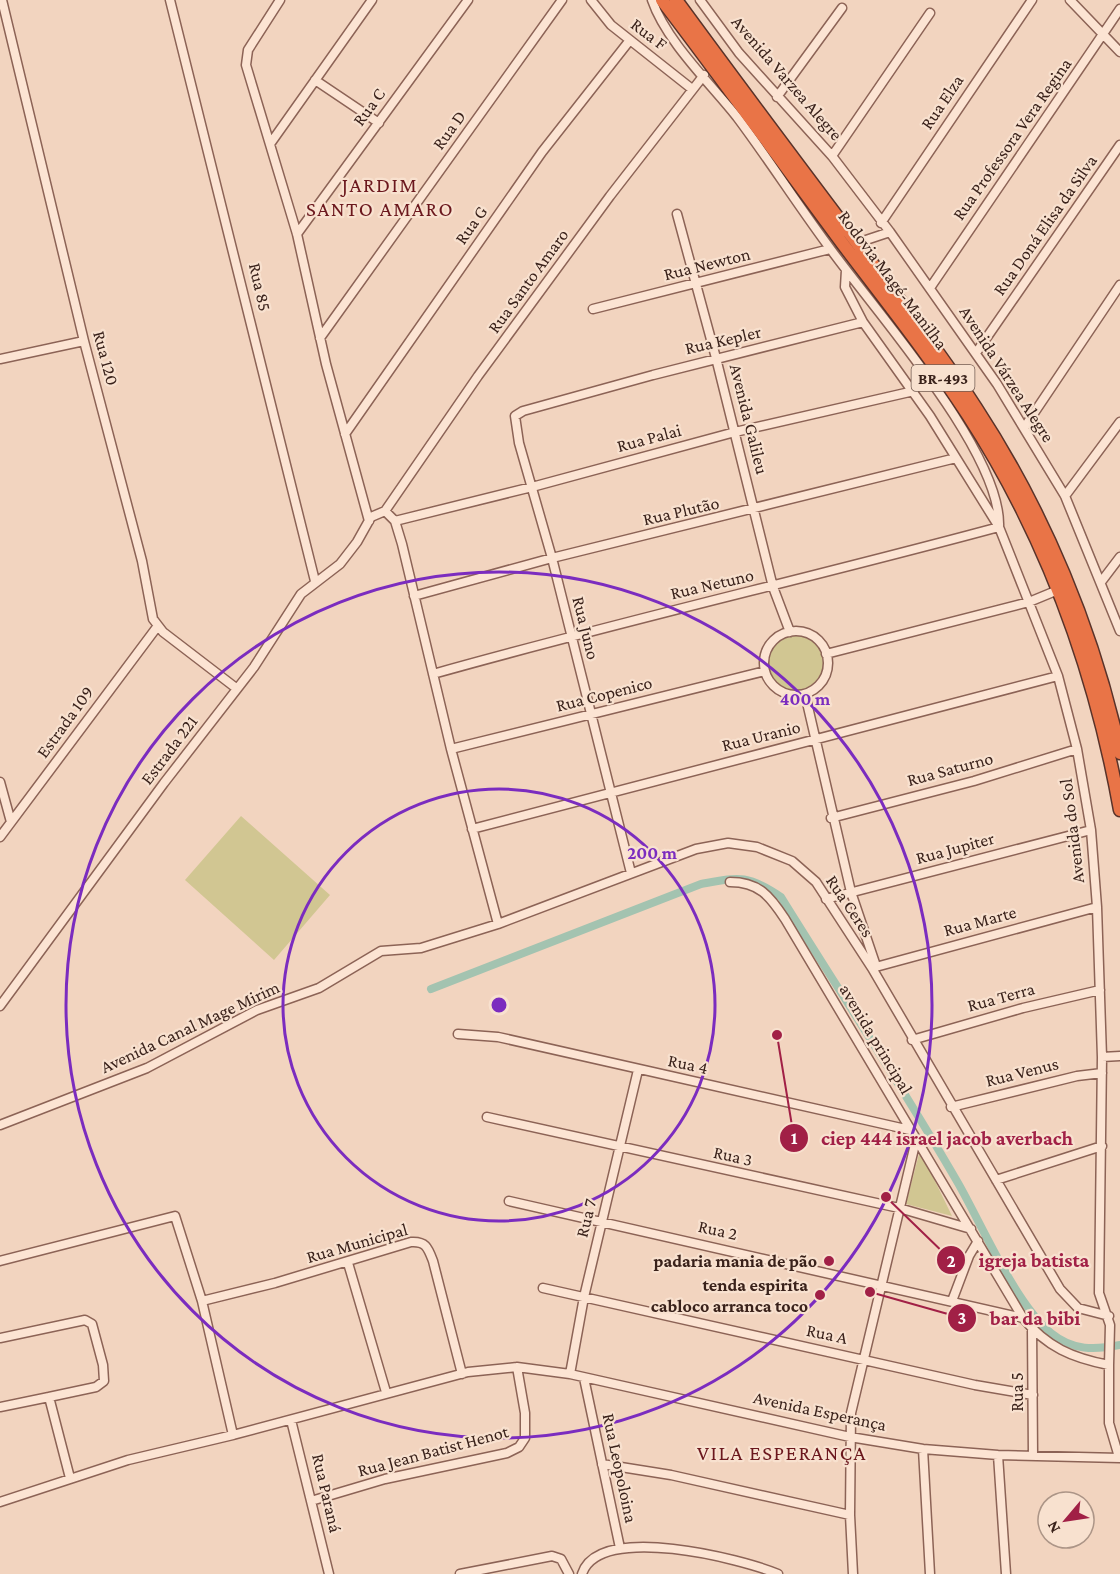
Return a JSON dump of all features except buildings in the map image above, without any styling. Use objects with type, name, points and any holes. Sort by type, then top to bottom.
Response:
[{"type":"highway","name":"Rodovia Magé-Manilha","points":[[662,0],[909,331],[968,415],[1008,485],[1058,590],[1091,687],[1120,810]]},
{"type":"highway","name":"Rodovia Magé-Manilha","points":[[676,0],[952,372],[1018,479],[1044,532],[1079,615],[1102,683],[1120,753]]},
{"type":"street","name":"Rua 120","points":[[2,0],[84,341],[142,561],[153,619],[157,627]]},
{"type":"street","name":"Rua 85","points":[[170,0],[315,581]]},
{"type":"street","points":[[280,0],[245,57],[297,234],[345,434],[369,521]]},
{"type":"street","points":[[270,144],[372,0]]},
{"type":"street","name":"Rua C","points":[[297,234],[468,0]]},
{"type":"street","name":"Rua D","points":[[321,338],[562,0]]},
{"type":"street","name":"Rua F","points":[[591,0],[611,25],[692,89]]},
{"type":"street","points":[[652,0],[669,32],[704,75],[830,249],[919,366],[965,436],[996,495],[999,527]]},
{"type":"street","name":"Avenida Varzea Alegre","points":[[700,0],[739,53],[832,156],[930,13]]},
{"type":"street","name":"Rua Elza","points":[[881,223],[1032,0]]},
{"type":"street","points":[[1070,0],[1120,52]]},
{"type":"street","points":[[777,97],[842,8]]},
{"type":"street","name":"Rua Professora Vera Regina","points":[[930,288],[1120,9]]},
{"type":"street","name":"Rua G","points":[[345,434],[549,143],[630,40]]},
{"type":"street","name":"Rua Santo Amaro","points":[[385,511],[478,376],[704,75]]},
{"type":"street","points":[[315,80],[379,123]]},
{"type":"street","name":"Rua Doná Elisa da Silva","points":[[976,353],[1120,145]]},
{"type":"street","name":"Avenida Várzea Alegre","points":[[832,156],[890,232],[976,353],[1024,428],[1065,496],[1120,631]]},
{"type":"street","name":"Avenida Galileu","points":[[677,214],[697,284],[773,587],[790,632]]},
{"type":"street","points":[[856,243],[890,232]]},
{"type":"street","name":"Rua Newton","points":[[593,309],[830,249]]},
{"type":"street","points":[[846,270],[845,287],[863,322]]},
{"type":"street","points":[[1024,428],[1120,285]]},
{"type":"street","name":"Rua Kepler","points":[[537,407],[716,358],[863,322]]},
{"type":"street","name":"Avenida do Sol","points":[[863,322],[914,391],[999,527],[1058,676],[1077,749],[1092,830],[1102,1057],[1102,1146],[1098,1226],[1099,1293],[1101,1303],[1110,1320]]},
{"type":"street","points":[[0,359],[84,341]]},
{"type":"street","name":"Rua Palai","points":[[395,521],[532,487],[735,432],[914,391]]},
{"type":"street","name":"Rua Juno","points":[[537,407],[518,413],[514,420],[552,558],[609,793],[631,873]]},
{"type":"street","points":[[1065,496],[1120,422]]},
{"type":"street","name":"Rua Plutão","points":[[414,596],[552,558],[754,510],[956,458]]},
{"type":"street","points":[[369,521],[374,515],[385,511],[395,521],[451,749],[498,924]]},
{"type":"street","name":"Estrada 221","points":[[0,1006],[236,688],[254,667],[297,600],[315,581],[344,559],[369,521]]},
{"type":"street","name":"Rua Netuno","points":[[433,674],[571,635],[773,587],[999,527]]},
{"type":"street","points":[[1101,582],[1120,557]]},
{"type":"street","points":[[826,654],[1029,602],[1058,590]]},
{"type":"street","points":[[157,627],[236,688]]},
{"type":"street","name":"Estrada 109","points":[[0,837],[157,627]]},
{"type":"street","points":[[790,632],[812,636],[826,654],[827,667],[824,678],[816,688],[805,694],[794,695],[782,692],[765,671],[763,662],[767,648],[776,637],[790,632]]},
{"type":"street","name":"Rua Copenico","points":[[451,749],[765,671]]},
{"type":"street","name":"Rua Uranio","points":[[472,829],[1058,676]]},
{"type":"street","points":[[805,694],[831,818],[874,967]]},
{"type":"street","name":"Rua Saturno","points":[[831,818],[974,781],[1077,749]]},
{"type":"street","points":[[0,782],[11,822]]},
{"type":"street","name":"Rua Jupiter","points":[[826,899],[1092,830]]},
{"type":"street","name":"Rua Ceres","points":[[389,950],[421,948],[498,924],[696,849],[736,844],[756,847],[792,861],[816,882],[874,967],[912,1040],[951,1107],[1040,1258],[1070,1302],[1083,1310],[1110,1320]]},
{"type":"street","name":"avenida principal","points":[[730,882],[750,884],[771,897],[1023,1318],[1046,1343],[1064,1353],[1109,1365]]},
{"type":"street","name":"Rua Marte","points":[[874,967],[1096,907]]},
{"type":"street","name":"Avenida Canal Mage Mirim","points":[[0,1125],[147,1068],[257,1010],[319,988],[376,952],[389,950]]},
{"type":"street","name":"Rua Terra","points":[[912,1040],[1023,1008],[1100,990]]},
{"type":"street","name":"Rua 4","points":[[458,1034],[498,1037],[910,1130]]},
{"type":"street","points":[[1102,1057],[1120,1056]]},
{"type":"street","name":"Rua 7","points":[[570,1374],[584,1297],[638,1070]]},
{"type":"street","name":"Rua Venus","points":[[951,1107],[1067,1078],[1102,1073]]},
{"type":"street","name":"Rua 3","points":[[487,1117],[899,1208],[971,1229]]},
{"type":"street","points":[[853,1574],[850,1515],[851,1413],[883,1287],[916,1140]]},
{"type":"street","points":[[996,1180],[1102,1146]]},
{"type":"street","name":"Rua 2","points":[[509,1202],[1023,1318]]},
{"type":"street","points":[[0,1261],[174,1215],[202,1301],[234,1435]]},
{"type":"street","points":[[952,1301],[969,1256],[978,1241]]},
{"type":"street","name":"Rua Municipal","points":[[202,1301],[348,1263],[411,1242],[426,1245],[450,1320],[462,1374]]},
{"type":"street","points":[[348,1263],[386,1392]]},
{"type":"street","name":"Rua A","points":[[543,1288],[975,1385],[1033,1395]]},
{"type":"street","points":[[0,1338],[85,1320],[90,1322],[100,1352],[104,1381],[96,1387],[0,1407]]},
{"type":"street","points":[[1110,1320],[1109,1423],[1120,1457]]},
{"type":"street","name":"Rua 5","points":[[1032,1328],[1033,1456]]},
{"type":"street","points":[[0,1502],[128,1460],[291,1420],[386,1392],[479,1370],[517,1367]]},
{"type":"street","name":"Avenida Esperança","points":[[517,1367],[570,1374],[850,1437],[923,1449],[998,1455],[1120,1457]]},
{"type":"street","name":"Rua Jean Batist Henot","points":[[311,1501],[385,1479],[507,1453],[519,1447],[526,1433],[517,1367]]},
{"type":"street","name":"Rua Leopoloina","points":[[584,1377],[620,1548],[667,1548],[778,1574]]},
{"type":"street","points":[[49,1397],[70,1478]]},
{"type":"street","name":"Rua Paraná","points":[[291,1420],[329,1574]]},
{"type":"street","points":[[923,1449],[930,1574]]},
{"type":"street","points":[[998,1455],[1006,1574]]},
{"type":"street","points":[[602,1464],[640,1469],[850,1515]]},
{"type":"street","points":[[582,1574],[592,1560],[620,1548]]},
{"type":"street","points":[[460,1574],[552,1556],[561,1558],[569,1574]]},
{"type":"shaded area","points":[[791,636],[801,636],[811,640],[819,648],[823,663],[819,678],[811,686],[801,690],[791,690],[781,686],[773,678],[769,668],[769,658],[773,648],[781,640]]},
{"type":"shaded area","points":[[241,816],[330,895],[274,960],[185,880]]},
{"type":"shaded area","points":[[920,1150],[952,1216],[906,1204]]},
{"type":"waterway","points":[[431,989],[701,884],[734,879],[759,884],[781,897],[915,1111],[958,1183],[1012,1283],[1038,1320],[1059,1339],[1076,1346],[1102,1348],[1120,1345]]},
{"type":"place","name":"ciep 444 israel jacob averbach","points":[[777,1035]]},
{"type":"place","name":"igreja batista","points":[[886,1197]]},
{"type":"place","name":"padaria mania de pão","points":[[829,1261]]},
{"type":"place","name":"bar da bibi","points":[[870,1292]]},
{"type":"place","name":"tenda espirita cabloco arranca toco","points":[[820,1295]]},
{"type":"district","name":"JARDIM SANTO AMARO","points":[[380,197]]},
{"type":"district","name":"VILA ESPERANÇA","points":[[782,1453]]}]
